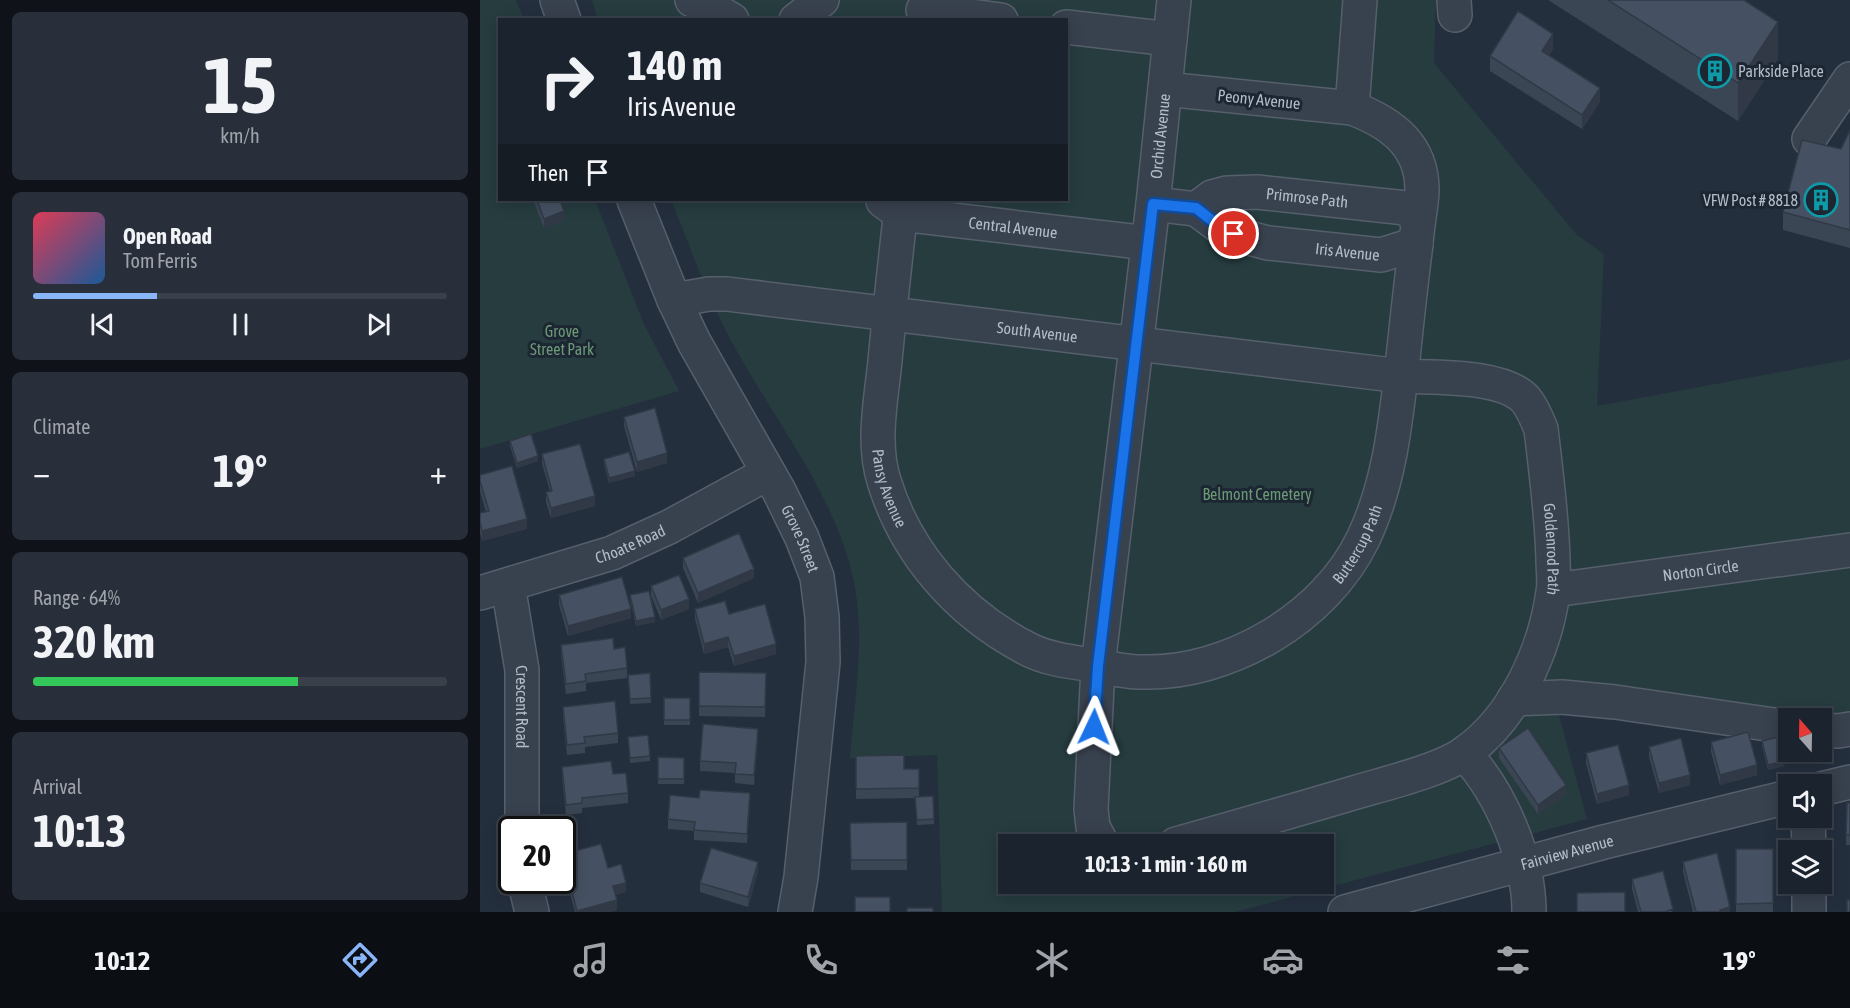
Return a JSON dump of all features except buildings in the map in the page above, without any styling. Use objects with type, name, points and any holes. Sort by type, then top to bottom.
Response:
[{"type":"street","points":[[557,0],[563,18]]},
{"type":"street","points":[[799,18],[822,0]]},
{"type":"street","name":"Orchid Avenue","points":[[1096,834],[1091,809],[1098,666],[1153,204],[1174,0]]},
{"type":"street","points":[[1360,0],[1352,108],[1376,117],[1399,135],[1412,150],[1420,168],[1422,181],[1417,231]]},
{"type":"street","points":[[698,1],[728,18]]},
{"type":"street","points":[[923,10],[985,18]]},
{"type":"street","points":[[1068,27],[1170,39]]},
{"type":"street","points":[[1809,139],[1850,79]]},
{"type":"street","name":"Peony Avenue","points":[[1165,89],[1352,108]]},
{"type":"street","name":"Primrose Path","points":[[1196,208],[1212,197],[1227,192],[1257,192],[1406,208],[1417,231]]},
{"type":"street","name":"Grove Street","points":[[633,201],[674,300],[705,364],[798,530],[811,559],[819,590],[823,631],[821,680],[801,877],[795,912]]},
{"type":"street","name":"Central Avenue","points":[[895,204],[1148,243]]},
{"type":"street","name":"Pansy Avenue","points":[[895,204],[889,314],[877,447],[883,479],[896,514],[919,555],[940,582],[966,607],[1027,649],[1064,661],[1098,666]]},
{"type":"street","points":[[1153,204],[1196,208]]},
{"type":"street","name":"Iris Avenue","points":[[1196,208],[1219,226],[1234,234],[1268,243],[1381,255],[1417,231]]},
{"type":"street","name":"Buttercup Path","points":[[1098,666],[1142,672],[1186,668],[1235,655],[1271,638],[1305,612],[1338,579],[1362,542],[1378,502],[1389,458],[1401,376],[1417,231]]},
{"type":"street","name":"South Avenue","points":[[674,300],[709,294],[727,294],[1401,376]]},
{"type":"street","name":"Goldenrod Path","points":[[1210,834],[1393,781],[1465,754],[1489,733],[1514,699],[1535,659],[1548,619],[1554,590],[1552,535],[1541,429],[1535,414],[1525,398],[1506,387],[1486,381],[1401,376]]},
{"type":"street","name":"Choate Road","points":[[494,589],[612,553],[669,527],[768,473]]},
{"type":"street","name":"Norton Circle","points":[[1554,590],[1850,550]]},
{"type":"street","name":"Crescent Road","points":[[494,589],[522,670],[522,816]]},
{"type":"street","points":[[1514,699],[1562,697],[1616,702],[1778,726]]},
{"type":"street","points":[[1832,731],[1850,729]]},
{"type":"street","points":[[1465,754],[1478,769],[1509,822],[1527,891],[1529,912]]},
{"type":"street","points":[[1832,786],[1850,782]]},
{"type":"street","name":"Fairview Avenue","points":[[1345,912],[1778,800]]},
{"type":"street","points":[[528,894],[532,912]]},
{"type":"street","points":[[1809,894],[1809,912]]},
{"type":"green space","name":"Grove Street Park","points":[[480,0],[516,0],[524,18],[498,18],[498,201],[595,201],[644,324],[679,391],[480,449]]},
{"type":"green space","name":"Belmont Cemetery","points":[[592,0],[1436,0],[1434,63],[1577,235],[1604,254],[1597,406],[1850,359],[1850,744],[1832,728],[1832,708],[1778,708],[1778,717],[1575,713],[1559,715],[1587,819],[1334,886],[1334,834],[998,834],[998,894],[1303,894],[1235,912],[942,912],[937,755],[850,758],[858,676],[859,634],[856,594],[849,561],[823,497],[725,328],[671,201],[1068,201],[1068,18],[597,18]]},
{"type":"place","name":"Parkside Place","points":[[1715,71]]},
{"type":"place","name":"VFW Post # 8818","points":[[1821,200]]},
{"type":"route","points":[[1094,727],[1098,666],[1153,204],[1196,208],[1219,226],[1234,234]]}]
